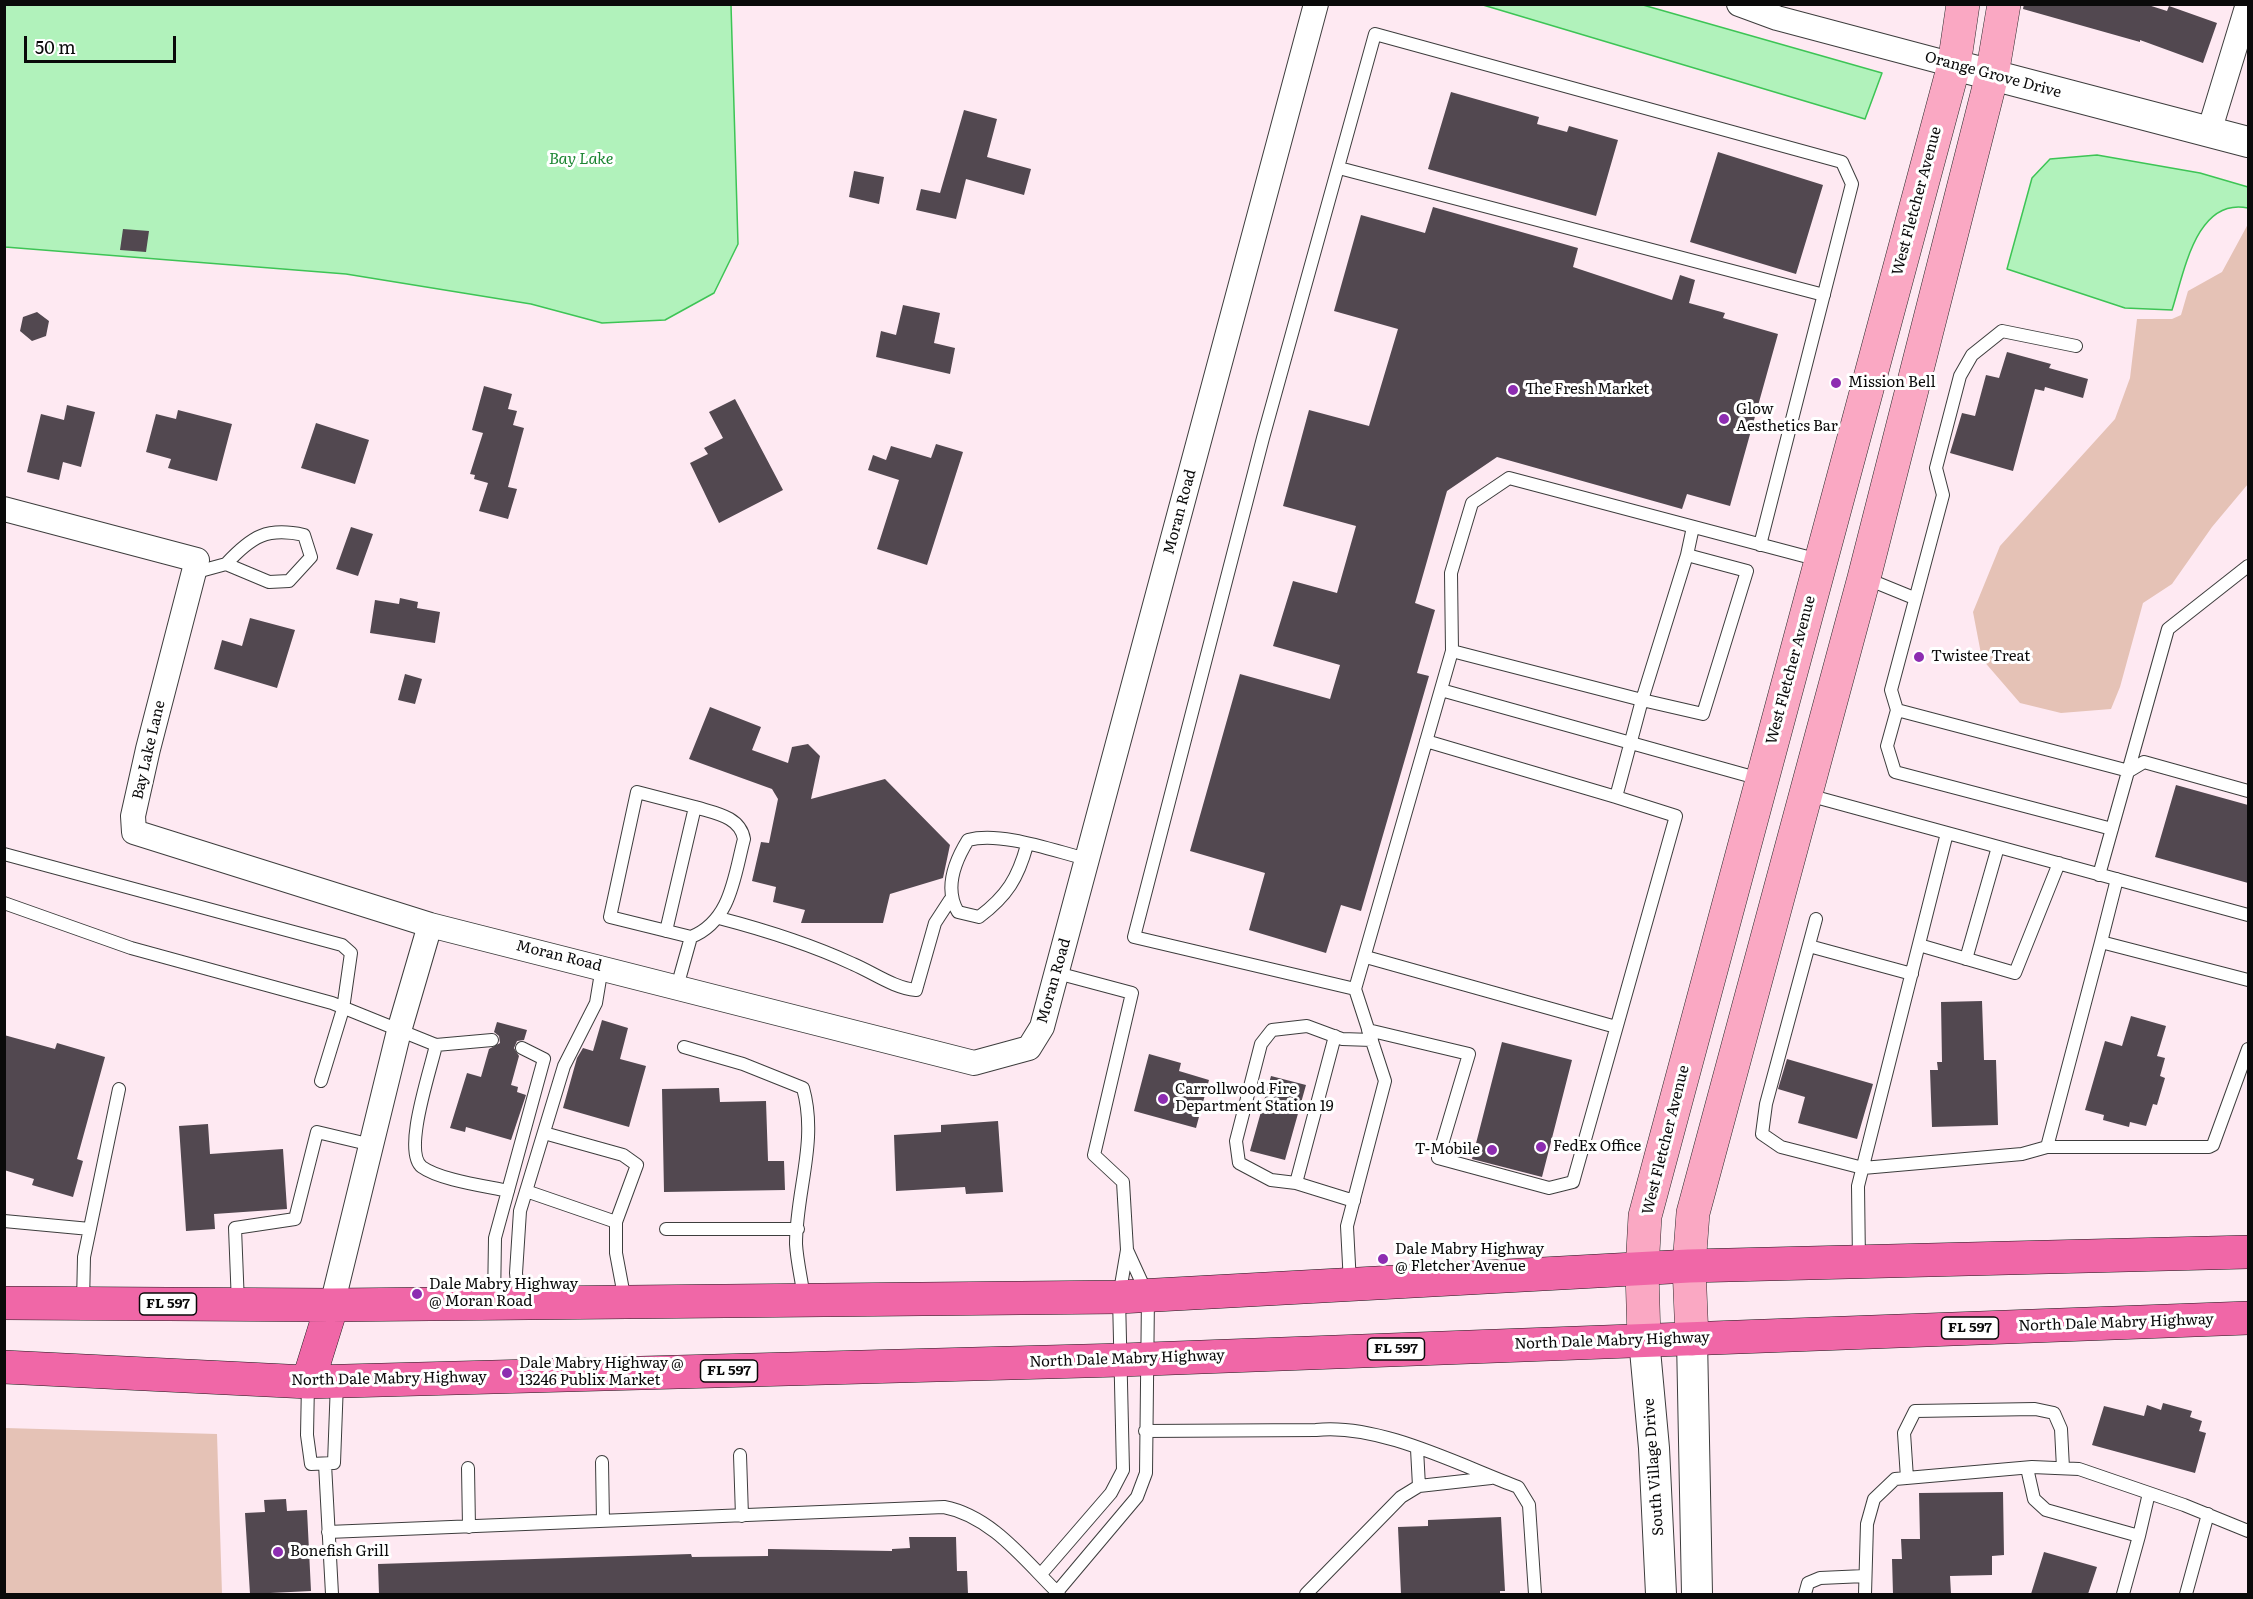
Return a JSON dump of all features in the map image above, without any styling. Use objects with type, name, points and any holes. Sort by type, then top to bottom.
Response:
[{"type":"main road","name":"West Fletcher Avenue","points":[[1644,1339],[1642,1270],[1645,1216],[1954,65],[1963,4]]},
{"type":"main road","points":[[1692,1339],[1689,1266],[1693,1213],[1864,578],[1992,75],[2004,4]]},
{"type":"main road","points":[[1821,561],[1864,578]]},
{"type":"main road","name":"FL 597","points":[[4,1303],[332,1305],[1134,1297],[1689,1266],[2248,1252]]},
{"type":"main road","points":[[323,1381],[332,1305]]},
{"type":"main road","name":"North Dale Mabry Highway","points":[[4,1367],[323,1381],[1134,1360],[2248,1318]]},
{"type":"street","name":"Moran Road","points":[[430,925],[974,1063],[1029,1048],[1042,1027],[1057,973],[1316,4]]},
{"type":"street","name":"Orange Grove Drive","points":[[1739,4],[1778,11],[1954,65],[2248,142]]},
{"type":"street","points":[[2209,132],[2248,4]]},
{"type":"street","points":[[4,510],[197,560],[193,573]]},
{"type":"street","name":"Bay Lake Lane","points":[[193,573],[147,749],[133,816],[134,832],[430,925]]},
{"type":"street","points":[[332,1305],[399,1031],[430,925]]},
{"type":"street","name":"South Village Drive","points":[[1644,1339],[1654,1448],[1661,1594]]},
{"type":"street","points":[[1692,1339],[1697,1594]]},
{"type":"lane","points":[[1355,988],[1134,937],[1254,471],[1375,34],[1842,162],[1852,184],[1760,545]]},
{"type":"lane","points":[[1339,168],[1824,295]]},
{"type":"lane","points":[[2076,346],[2002,331],[1972,355],[1959,376],[1936,468],[1943,495],[1891,690],[1897,710],[1887,746],[1895,772],[2112,829]]},
{"type":"lane","points":[[1350,1286],[1347,1226],[1385,1082],[1355,988],[1366,957],[1452,651],[1451,573],[1472,503],[1509,478],[1821,561]]},
{"type":"lane","points":[[1616,797],[1642,700],[1687,555],[1693,527]]},
{"type":"lane","points":[[193,573],[226,564],[241,548],[261,534],[286,531],[304,535],[311,557],[289,581],[269,582],[226,564]]},
{"type":"lane","points":[[1452,651],[1703,714],[1747,571],[1687,555]]},
{"type":"lane","points":[[2099,874],[2168,629],[2248,566]]},
{"type":"lane","points":[[1864,578],[1914,598]]},
{"type":"lane","points":[[1441,690],[1762,779]]},
{"type":"lane","points":[[1897,710],[2129,771],[2144,762],[2248,791]]},
{"type":"lane","points":[[1353,1202],[1296,1183],[1272,1180],[1239,1163],[1236,1141],[1261,1044],[1272,1030],[1307,1026],[1342,1039],[1370,1035],[1469,1054],[1438,1158],[1549,1188],[1573,1182],[1676,816],[1426,741]]},
{"type":"lane","points":[[638,792],[735,821],[742,828],[744,839],[731,890],[719,918],[706,931],[690,937],[610,917],[638,792]]},
{"type":"lane","points":[[1804,794],[2248,915]]},
{"type":"lane","points":[[666,931],[694,807]]},
{"type":"lane","points":[[1859,1262],[1858,1186],[1947,833]]},
{"type":"lane","points":[[719,918],[777,933],[854,964],[905,989],[916,990],[935,923],[950,900],[952,880],[960,854],[968,840],[985,835],[1088,858]]},
{"type":"lane","points":[[950,900],[958,912],[979,917],[1000,901],[1014,881],[1027,845]]},
{"type":"lane","points":[[1966,959],[1998,847]]},
{"type":"lane","points":[[4,854],[342,945],[351,953],[343,1009],[321,1082]]},
{"type":"lane","points":[[1919,945],[2015,973],[2059,863]]},
{"type":"lane","points":[[2047,1147],[2118,879]]},
{"type":"lane","points":[[4,903],[132,948],[332,1003],[436,1046],[492,1040]]},
{"type":"lane","points":[[1816,919],[1766,1104],[1762,1134],[1781,1147],[1863,1168],[2022,1154],[2047,1147],[2209,1147],[2213,1144],[2248,1049]]},
{"type":"lane","points":[[677,987],[690,937]]},
{"type":"lane","points":[[2101,942],[2248,981]]},
{"type":"lane","points":[[1809,946],[1912,974]]},
{"type":"lane","points":[[1366,957],[1616,1027]]},
{"type":"lane","points":[[507,1303],[516,1273],[520,1211],[564,1066],[596,1003],[602,967]]},
{"type":"lane","points":[[1041,1574],[1111,1493],[1123,1470],[1134,1360],[1134,1297],[1127,1250],[1123,1182],[1094,1155],[1131,993],[1057,973]]},
{"type":"lane","points":[[1296,1183],[1335,1036]]},
{"type":"lane","points":[[436,1046],[414,1140],[415,1158],[422,1167],[443,1175],[508,1191]]},
{"type":"lane","points":[[684,1047],[742,1064],[803,1088],[807,1104],[809,1149],[796,1245],[805,1300]]},
{"type":"lane","points":[[507,1303],[495,1238],[544,1059],[522,1048]]},
{"type":"lane","points":[[83,1304],[84,1257],[119,1089]]},
{"type":"lane","points":[[238,1305],[235,1228],[295,1220],[317,1132],[372,1145]]},
{"type":"lane","points":[[544,1133],[623,1155],[637,1165],[616,1222],[616,1253],[626,1302]]},
{"type":"lane","points":[[526,1191],[616,1222]]},
{"type":"lane","points":[[4,1221],[90,1229]]},
{"type":"lane","points":[[666,1228],[798,1229]]},
{"type":"lane","points":[[328,1532],[944,1508],[962,1511],[986,1525],[1041,1574],[1058,1593],[1137,1497],[1146,1473],[1145,1431],[1134,1360],[1134,1297],[1127,1250]]},
{"type":"lane","points":[[323,1381],[334,1463],[311,1464],[306,1435],[323,1381]]},
{"type":"lane","points":[[1907,1478],[1904,1433],[1915,1412],[2035,1408],[2054,1413],[2061,1429],[2063,1468]]},
{"type":"lane","points":[[1145,1431],[1338,1428],[1374,1434],[1518,1487],[1529,1505],[1534,1594]]},
{"type":"lane","points":[[1417,1449],[1419,1486]]},
{"type":"lane","points":[[740,1455],[742,1516]]},
{"type":"lane","points":[[602,1462],[603,1521]]},
{"type":"lane","points":[[325,1464],[332,1594]]},
{"type":"lane","points":[[468,1468],[469,1527]]},
{"type":"lane","points":[[2027,1468],[2034,1499],[2046,1510],[2139,1536]]},
{"type":"lane","points":[[1865,1594],[1867,1524],[1874,1499],[1895,1479],[2027,1468],[2079,1469],[2208,1514],[2248,1531]]},
{"type":"lane","points":[[1306,1594],[1401,1497],[1419,1486],[1494,1478]]},
{"type":"lane","points":[[2123,1594],[2149,1493]]},
{"type":"lane","points":[[2186,1594],[2208,1514]]},
{"type":"lane","points":[[1805,1594],[1808,1583],[1820,1578],[1865,1576]]},
{"type":"shaded area","points":[[2248,224],[2248,484],[2212,527],[2172,584],[2143,603],[2120,687],[2111,709],[2061,713],[2020,703],[1982,659],[1973,612],[2000,546],[2115,419],[2130,378],[2137,319],[2172,319],[2181,315],[2188,291],[2222,272]]},
{"type":"shaded area","points":[[5,1428],[217,1434],[222,1594],[5,1594]]},
{"type":"water","name":"Bay Lake","points":[[4,5],[731,5],[738,244],[714,293],[665,320],[602,323],[531,304],[346,274],[5,247]]},
{"type":"water","points":[[1483,5],[1643,5],[1882,73],[1865,119]]},
{"type":"water","points":[[2097,155],[2200,173],[2248,187],[2248,208],[2230,208],[2216,214],[2204,226],[2188,259],[2172,310],[2125,308],[2007,269],[2032,178],[2050,159]]},
{"type":"building","points":[[2024,4],[2145,4],[2167,11],[2169,6],[2217,23],[2203,63],[2140,40],[2140,42],[2023,9]]},
{"type":"building","points":[[1451,92],[1539,117],[1537,124],[1567,132],[1569,126],[1618,140],[1596,216],[1428,169]]},
{"type":"building","points":[[964,110],[997,119],[987,157],[1031,169],[1024,195],[966,179],[956,219],[916,210],[921,189],[940,193]]},
{"type":"building","points":[[1718,152],[1823,185],[1796,274],[1690,242]]},
{"type":"building","points":[[854,171],[884,177],[879,204],[849,197]]},
{"type":"building","points":[[1433,207],[1578,248],[1573,267],[1672,300],[1680,275],[1695,280],[1689,303],[1725,313],[1723,318],[1778,334],[1730,506],[1687,494],[1682,509],[1497,457],[1447,491],[1415,603],[1435,610],[1417,673],[1429,676],[1361,911],[1341,905],[1326,953],[1249,930],[1265,873],[1190,851],[1240,674],[1330,699],[1340,665],[1273,646],[1293,581],[1337,593],[1356,526],[1283,506],[1309,410],[1369,426],[1398,329],[1334,311],[1361,215],[1425,233]]},
{"type":"building","points":[[123,229],[149,231],[146,252],[120,250]]},
{"type":"building","points":[[903,305],[940,313],[934,343],[955,348],[950,374],[876,357],[881,331],[896,335]]},
{"type":"building","points":[[37,312],[49,321],[46,336],[32,341],[20,331],[23,317]]},
{"type":"building","points":[[2007,352],[2051,364],[2049,368],[2088,379],[2083,398],[2045,387],[2044,391],[2035,389],[2013,471],[1950,453],[1962,413],[1975,416],[1986,375],[1999,378]]},
{"type":"building","points":[[484,386],[512,394],[508,409],[517,411],[513,425],[524,428],[508,487],[517,489],[508,519],[479,511],[488,483],[474,479],[475,475],[470,474],[483,433],[472,430]]},
{"type":"building","points":[[735,399],[783,490],[719,523],[690,463],[708,454],[704,448],[723,438],[709,412]]},
{"type":"building","points":[[67,405],[95,412],[81,467],[63,462],[59,480],[27,472],[41,414],[64,420]]},
{"type":"building","points":[[178,410],[232,424],[217,481],[168,468],[171,459],[146,452],[156,414],[176,419]]},
{"type":"building","points":[[316,423],[369,440],[355,484],[301,468]]},
{"type":"building","points":[[936,444],[963,452],[927,565],[877,549],[899,480],[868,470],[873,455],[886,460],[891,446],[931,458]]},
{"type":"building","points":[[351,527],[373,534],[358,576],[336,569]]},
{"type":"building","points":[[400,598],[418,602],[417,608],[440,612],[435,643],[370,633],[375,600],[399,604]]},
{"type":"building","points":[[250,618],[295,630],[277,688],[214,669],[222,640],[242,646]]},
{"type":"building","points":[[405,674],[422,679],[415,704],[398,700]]},
{"type":"building","points":[[710,707],[761,727],[752,750],[788,763],[792,747],[808,744],[820,756],[811,799],[885,779],[950,845],[943,878],[890,894],[883,923],[801,923],[805,910],[773,902],[776,887],[752,881],[761,842],[769,843],[778,799],[772,789],[689,759]]},
{"type":"building","points":[[2176,785],[2248,805],[2248,883],[2155,857]]},
{"type":"building","points":[[1982,1001],[1984,1060],[1996,1060],[1998,1125],[1932,1127],[1930,1070],[1938,1070],[1937,1062],[1942,1062],[1941,1002]]},
{"type":"building","points":[[2131,1016],[2166,1026],[2157,1056],[2165,1058],[2160,1076],[2165,1078],[2157,1105],[2153,1104],[2146,1126],[2130,1122],[2129,1127],[2103,1120],[2104,1115],[2085,1110],[2105,1041],[2122,1046]]},
{"type":"building","points":[[602,1020],[628,1028],[620,1059],[646,1066],[629,1127],[563,1108],[577,1058],[583,1048],[593,1051]]},
{"type":"building","points":[[497,1022],[527,1030],[524,1040],[517,1041],[514,1048],[519,1056],[511,1085],[518,1087],[517,1092],[526,1095],[511,1140],[466,1127],[465,1132],[450,1128],[467,1073],[481,1077],[489,1049],[500,1043],[499,1036],[494,1032]]},
{"type":"building","points":[[4,1035],[55,1049],[57,1043],[105,1057],[77,1159],[83,1161],[73,1197],[32,1185],[34,1179],[4,1170]]},
{"type":"building","points":[[1502,1042],[1572,1060],[1542,1177],[1472,1159]]},
{"type":"building","points":[[1149,1054],[1181,1063],[1179,1071],[1209,1080],[1196,1128],[1134,1111]]},
{"type":"building","points":[[1787,1059],[1873,1084],[1857,1139],[1798,1123],[1805,1097],[1778,1089]]},
{"type":"building","points":[[1271,1076],[1306,1085],[1285,1160],[1250,1151]]},
{"type":"building","points":[[719,1088],[720,1102],[766,1101],[768,1161],[784,1161],[785,1190],[664,1192],[662,1089]]},
{"type":"building","points":[[998,1121],[1003,1192],[966,1194],[965,1187],[896,1191],[894,1135],[941,1132],[941,1125]]},
{"type":"building","points":[[208,1124],[210,1154],[283,1149],[287,1209],[214,1214],[215,1229],[186,1231],[179,1126]]},
{"type":"building","points":[[2163,1403],[2192,1411],[2190,1417],[2202,1421],[2199,1431],[2206,1433],[2195,1473],[2092,1445],[2104,1406],[2144,1416],[2147,1405],[2161,1410]]},
{"type":"building","points":[[2003,1492],[2004,1555],[1992,1556],[1992,1575],[1950,1576],[1951,1594],[1893,1594],[1892,1559],[1902,1559],[1901,1539],[1920,1539],[1919,1493]]},
{"type":"building","name":"Bonefish Grill","points":[[286,1499],[287,1511],[307,1510],[311,1591],[250,1594],[245,1513],[265,1512],[264,1500]]},
{"type":"building","points":[[1501,1517],[1505,1591],[1500,1591],[1500,1594],[1401,1594],[1398,1527],[1428,1526],[1428,1520]]},
{"type":"building","points":[[909,1537],[956,1537],[957,1571],[967,1571],[968,1594],[379,1594],[378,1564],[691,1554],[692,1557],[768,1556],[768,1549],[892,1551],[892,1549],[910,1548]]},
{"type":"building","points":[[2044,1552],[2097,1567],[2088,1594],[2031,1594]]},
{"type":"place","name":"Mission Bell","points":[[1836,383]]},
{"type":"place","name":"The Fresh Market","points":[[1513,390]]},
{"type":"place","name":"Glow Aesthetics Bar","points":[[1724,419]]},
{"type":"place","name":"Twistee Treat","points":[[1919,657]]},
{"type":"place","name":"Carrollwood Fire Department Station 19","points":[[1163,1099]]},
{"type":"place","name":"FedEx Office","points":[[1541,1147]]},
{"type":"place","name":"T-Mobile","points":[[1492,1150]]},
{"type":"place","name":"Dale Mabry Highway @ Fletcher Avenue","points":[[1383,1259]]},
{"type":"place","name":"Dale Mabry Highway @ Moran Road","points":[[417,1294]]},
{"type":"place","name":"Dale Mabry Highway @ 13246 Publix Market","points":[[507,1373]]},
{"type":"place","name":"Bonefish Grill","points":[[278,1552]]}]
